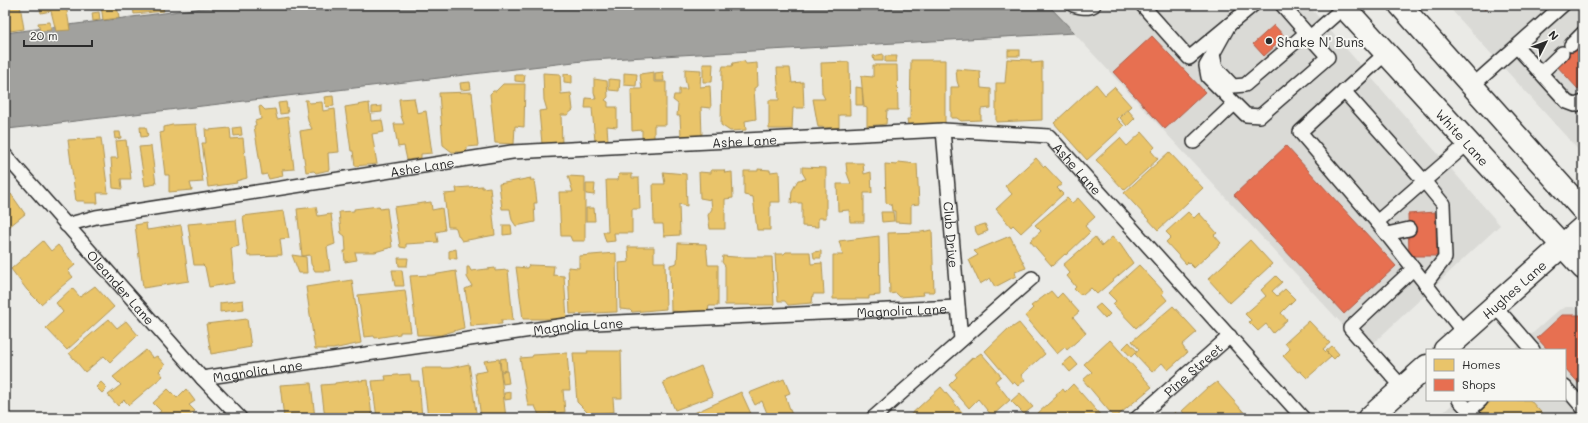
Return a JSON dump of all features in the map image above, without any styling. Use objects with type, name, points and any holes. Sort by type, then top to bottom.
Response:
[{"type":"main road","points":[[1400,5],[1583,210]]},
{"type":"main road","name":"White Lane","points":[[1343,6],[1583,268]]},
{"type":"main road","name":"Hughes Lane","points":[[1446,349],[1583,227]]},
{"type":"main road","points":[[1368,418],[1426,367]]},
{"type":"lane","points":[[1073,5],[1081,8],[1092,7],[1094,5]]},
{"type":"lane","points":[[1142,5],[1189,58],[1253,5]]},
{"type":"lane","points":[[1229,25],[1206,66],[1208,77],[1246,116],[1260,116],[1328,57],[1282,5]]},
{"type":"lane","points":[[1472,86],[1563,5]]},
{"type":"lane","points":[[1213,54],[1216,68],[1233,86],[1244,84],[1343,6]]},
{"type":"lane","points":[[1541,73],[1583,34]]},
{"type":"lane","points":[[1517,47],[1567,102],[1575,105],[1583,102]]},
{"type":"lane","points":[[1386,53],[1300,132],[1387,234],[1464,333]]},
{"type":"lane","points":[[1344,91],[1443,204],[1440,228],[1445,258],[1425,284]]},
{"type":"lane","points":[[1194,142],[1234,104]]},
{"type":"lane","name":"Ashe Lane","points":[[66,225],[96,217],[512,152],[943,130],[1049,136],[1302,418]]},
{"type":"lane","name":"Club Drive","points":[[943,130],[961,340]]},
{"type":"lane","points":[[1377,222],[1468,143]]},
{"type":"lane","name":"Oleander Lane","points":[[5,155],[202,378],[240,418]]},
{"type":"lane","points":[[1387,234],[1409,229]]},
{"type":"lane","points":[[1402,388],[1350,328],[1413,269]]},
{"type":"lane","points":[[873,418],[1032,278]]},
{"type":"lane","points":[[1494,305],[1532,349]]},
{"type":"lane","name":"Magnolia Lane","points":[[202,378],[572,324],[958,307]]},
{"type":"lane","name":"Pine Street","points":[[1136,418],[1230,336]]},
{"type":"lane","points":[[1566,388],[1583,408]]},
{"type":"lane","points":[[1460,401],[1472,415],[1480,401]]},
{"type":"shaded area","points":[[227,5],[1048,5],[1075,33],[591,60],[8,129],[5,112],[5,33]]},
{"type":"shaded area","points":[[1048,5],[1308,5],[1500,225],[1366,350]]},
{"type":"shaded area","points":[[1447,5],[1583,5],[1583,155]]},
{"type":"shaded area","points":[[1566,307],[1573,307],[1583,312],[1583,418],[1437,418],[1456,401],[1566,401],[1566,349],[1515,349],[1559,310]]},
{"type":"building: Homes","points":[[5,5],[20,5],[24,29],[10,31],[7,18],[5,18]]},
{"type":"building: Homes","points":[[40,5],[66,5],[70,30],[56,31],[51,11],[41,13]]},
{"type":"building: Homes","points":[[101,5],[117,5],[119,18],[103,20]]},
{"type":"building: Homes","points":[[133,5],[162,5],[164,11],[134,14]]},
{"type":"building: Homes","points":[[99,12],[100,20],[93,21],[92,13]]},
{"type":"building: Homes","points":[[50,22],[51,30],[40,31],[38,23]]},
{"type":"building: Homes","points":[[1008,50],[1020,50],[1020,56],[1008,56]]},
{"type":"building: Homes","points":[[883,54],[883,61],[874,61],[873,56]]},
{"type":"building: Homes","points":[[885,56],[897,56],[896,62],[885,62]]},
{"type":"building: Homes","points":[[1007,59],[1031,60],[1031,63],[1042,62],[1042,120],[996,122],[996,83],[1005,83]]},
{"type":"building: Homes","points":[[911,60],[945,60],[945,123],[908,125],[907,119],[910,119]]},
{"type":"building: Homes","points":[[744,61],[746,64],[757,63],[758,86],[754,88],[756,119],[745,121],[746,130],[730,131],[721,125],[722,70],[723,66],[732,66],[733,63]]},
{"type":"building: Homes","points":[[849,62],[850,115],[839,115],[839,128],[818,127],[813,99],[825,99],[822,93],[821,63]]},
{"type":"building: Homes","points":[[703,64],[713,64],[712,82],[703,82]]},
{"type":"building: Homes","points":[[873,65],[897,65],[898,110],[887,110],[886,124],[867,126],[867,108],[864,107],[861,76],[873,77]]},
{"type":"building: Homes","points":[[777,68],[790,68],[792,83],[803,82],[804,108],[793,108],[792,129],[769,129],[769,100],[779,100]]},
{"type":"building: Homes","points":[[685,69],[701,70],[700,87],[710,86],[711,108],[701,107],[702,136],[681,136],[680,116],[677,116],[678,104],[673,100],[674,95],[679,95],[679,89],[687,89]]},
{"type":"building: Homes","points":[[956,69],[980,71],[981,88],[991,89],[991,108],[981,109],[981,120],[961,121],[957,118],[951,118],[951,87],[959,87]]},
{"type":"building: Homes","points":[[654,72],[654,82],[666,82],[666,125],[654,125],[654,138],[642,138],[642,130],[632,131],[631,89],[642,89],[640,74]]},
{"type":"building: Homes","points":[[663,72],[664,81],[655,81],[655,73]]},
{"type":"building: Homes","points":[[543,73],[560,74],[561,94],[571,93],[573,110],[567,115],[561,115],[562,144],[542,144],[539,111],[547,110],[544,100]]},
{"type":"building: Homes","points":[[624,73],[637,74],[636,86],[624,85]]},
{"type":"building: Homes","points":[[564,74],[572,75],[572,83],[564,82]]},
{"type":"building: Homes","points":[[515,75],[525,75],[524,82],[515,81]]},
{"type":"building: Homes","points":[[594,79],[607,81],[608,97],[605,100],[608,102],[608,107],[617,107],[617,127],[607,126],[608,140],[595,141],[592,108],[585,108],[586,98],[596,99],[594,92]]},
{"type":"building: Homes","points":[[609,79],[620,80],[619,91],[609,90]]},
{"type":"building: Homes","points":[[470,82],[471,89],[461,90],[460,83]]},
{"type":"building: Homes","points":[[503,84],[525,84],[524,127],[515,126],[514,144],[495,143],[490,94],[493,91],[496,91]]},
{"type":"building: Homes","points":[[1096,84],[1105,95],[1114,87],[1131,106],[1117,119],[1124,126],[1087,160],[1054,123]]},
{"type":"building: Homes","points":[[856,87],[862,88],[863,105],[856,105]]},
{"type":"building: Homes","points":[[472,92],[478,146],[467,147],[465,152],[452,152],[443,145],[439,93]]},
{"type":"building: Homes","points":[[333,96],[334,106],[326,107],[324,97]]},
{"type":"building: Homes","points":[[414,98],[417,113],[426,111],[432,153],[421,154],[421,158],[407,160],[404,146],[398,147],[394,124],[404,124],[401,116],[399,99]]},
{"type":"building: Homes","points":[[305,100],[308,100],[309,103],[322,102],[323,111],[335,109],[339,152],[328,153],[329,170],[316,173],[314,171],[306,172],[300,131],[312,129],[308,121]]},
{"type":"building: Homes","points":[[286,102],[288,113],[280,114],[278,103]]},
{"type":"building: Homes","points":[[369,103],[371,121],[382,120],[384,132],[372,134],[377,164],[355,166],[353,151],[351,151],[345,107]]},
{"type":"building: Homes","points":[[261,106],[265,110],[275,109],[277,119],[288,117],[294,169],[282,170],[283,176],[269,179],[267,174],[262,175],[254,126],[256,125],[255,121],[261,119],[259,107]]},
{"type":"building: Homes","points":[[382,106],[382,112],[372,113],[372,107]]},
{"type":"building: Homes","points":[[1128,110],[1135,118],[1127,126],[1120,118]]},
{"type":"building: Homes","points":[[196,124],[203,182],[190,183],[192,190],[169,192],[169,175],[165,175],[160,133],[164,132],[164,127],[172,125]]},
{"type":"building: Homes","points":[[140,127],[146,127],[148,136],[141,137]]},
{"type":"building: Homes","points":[[241,127],[242,135],[234,136],[233,128]]},
{"type":"building: Homes","points":[[205,128],[208,130],[230,128],[231,139],[243,138],[247,178],[236,181],[237,183],[208,187],[202,143],[206,143]]},
{"type":"building: Homes","points":[[114,132],[120,132],[121,138],[115,139]]},
{"type":"building: Homes","points":[[1142,132],[1155,147],[1151,151],[1158,159],[1124,190],[1096,160],[1120,138],[1127,146]]},
{"type":"building: Homes","points":[[101,138],[108,193],[97,193],[98,203],[84,203],[85,201],[76,201],[68,140]]},
{"type":"building: Homes","points":[[126,140],[131,179],[121,179],[122,189],[113,188],[111,158],[118,158],[116,141]]},
{"type":"building: Homes","points":[[151,146],[156,184],[145,186],[139,147]]},
{"type":"building: Homes","points":[[1169,152],[1203,188],[1158,230],[1124,193]]},
{"type":"building: Homes","points":[[1036,158],[1062,184],[1057,188],[1063,194],[1021,233],[1013,225],[1011,227],[996,209],[1012,194],[1005,186]]},
{"type":"building: Homes","points":[[898,162],[917,164],[919,204],[911,205],[911,223],[895,222],[895,211],[892,211],[891,204],[886,203],[885,164],[897,165]]},
{"type":"building: Homes","points":[[846,163],[863,163],[864,174],[871,172],[872,193],[864,193],[864,222],[850,222],[849,210],[838,211],[837,184],[851,184],[847,173]]},
{"type":"building: Homes","points":[[802,167],[826,168],[826,218],[818,218],[818,227],[802,226],[802,203],[791,203],[792,191],[798,180],[806,179],[802,172]]},
{"type":"building: Homes","points":[[758,169],[770,170],[770,172],[779,171],[780,202],[770,202],[770,230],[757,230],[753,197],[744,195],[744,171],[758,171]]},
{"type":"building: Homes","points":[[711,170],[724,170],[725,173],[732,172],[733,198],[725,199],[725,229],[710,229],[708,215],[712,209],[711,200],[700,198],[699,172],[711,173]]},
{"type":"building: Homes","points":[[663,172],[686,174],[687,206],[679,204],[680,235],[664,236],[663,224],[654,224],[653,184],[665,184]]},
{"type":"building: Homes","points":[[619,174],[632,174],[632,178],[639,178],[640,209],[632,209],[632,233],[614,233],[615,241],[606,242],[603,232],[608,232],[606,180],[618,180]]},
{"type":"building: Homes","points":[[568,176],[585,177],[585,241],[572,241],[570,236],[561,236],[559,192],[573,192]]},
{"type":"building: Homes","points":[[531,178],[530,180],[534,180],[537,203],[534,203],[535,222],[516,226],[512,220],[510,209],[502,209],[499,184]]},
{"type":"building: Homes","points":[[586,184],[595,184],[594,195],[586,194]]},
{"type":"building: Homes","points":[[482,186],[482,188],[490,187],[495,235],[462,241],[456,228],[448,227],[444,194],[457,193],[456,188]]},
{"type":"building: Homes","points":[[11,194],[25,214],[5,230],[5,199]]},
{"type":"building: Homes","points":[[1067,198],[1072,203],[1078,198],[1095,217],[1085,226],[1090,232],[1052,266],[1030,241],[1041,231],[1035,225]]},
{"type":"building: Homes","points":[[431,202],[432,210],[442,208],[445,230],[436,232],[438,242],[406,244],[406,248],[400,247],[394,207]]},
{"type":"building: Homes","points":[[379,206],[380,209],[387,208],[392,247],[375,252],[355,252],[357,260],[345,262],[345,236],[341,233],[339,212],[354,211],[354,209]]},
{"type":"building: Homes","points":[[316,207],[318,216],[331,214],[335,244],[327,247],[330,271],[315,271],[311,264],[310,255],[302,256],[297,209]]},
{"type":"building: Homes","points":[[586,208],[594,208],[595,221],[586,221]]},
{"type":"building: Homes","points":[[284,211],[289,238],[280,239],[282,255],[248,256],[243,216]]},
{"type":"building: Homes","points":[[881,212],[893,212],[894,221],[882,222]]},
{"type":"building: Homes","points":[[1188,212],[1194,218],[1199,213],[1217,233],[1214,235],[1221,243],[1194,268],[1188,262],[1186,264],[1166,242],[1171,237],[1166,232]]},
{"type":"building: Homes","points":[[236,220],[239,246],[231,248],[234,283],[209,287],[205,267],[203,265],[194,265],[188,224]]},
{"type":"building: Homes","points":[[146,223],[147,230],[181,225],[189,281],[143,288],[135,225]]},
{"type":"building: Homes","points":[[985,224],[988,231],[978,235],[975,227]]},
{"type":"building: Homes","points":[[503,225],[511,225],[512,234],[503,235]]},
{"type":"building: Homes","points":[[932,230],[934,292],[923,292],[924,295],[900,297],[896,293],[890,294],[888,233],[921,232]]},
{"type":"building: Homes","points":[[879,236],[880,295],[869,296],[869,299],[833,299],[833,255],[843,255],[839,241]]},
{"type":"building: Homes","points":[[1010,236],[1026,268],[1015,272],[1016,276],[995,287],[990,278],[980,284],[969,260],[978,255],[974,251]]},
{"type":"building: Homes","points":[[1095,237],[1102,246],[1112,237],[1120,244],[1133,263],[1097,294],[1091,288],[1083,295],[1081,293],[1080,295],[1074,289],[1076,287],[1067,276],[1070,273],[1063,265]]},
{"type":"building: Homes","points":[[1250,240],[1272,264],[1230,303],[1208,279]]},
{"type":"building: Homes","points":[[43,241],[51,251],[58,245],[75,265],[68,271],[73,277],[41,304],[27,290],[11,269]]},
{"type":"building: Homes","points":[[678,243],[706,244],[708,265],[718,265],[718,306],[709,306],[708,311],[700,313],[671,311],[670,265],[677,263]]},
{"type":"building: Homes","points":[[628,247],[654,247],[654,262],[665,262],[666,309],[632,312],[630,310],[620,309],[619,263],[629,262]]},
{"type":"building: Homes","points":[[456,249],[457,259],[449,258],[449,251]]},
{"type":"building: Homes","points":[[821,251],[821,258],[814,258],[813,252]]},
{"type":"building: Homes","points":[[786,252],[810,252],[811,264],[822,263],[824,294],[813,294],[812,303],[788,305],[785,301],[778,301],[775,254],[784,254]]},
{"type":"building: Homes","points":[[616,253],[617,312],[570,314],[568,267],[579,268],[579,256]]},
{"type":"building: Homes","points":[[292,255],[306,257],[307,273],[299,273]]},
{"type":"building: Homes","points":[[723,256],[772,257],[774,305],[725,305],[725,266],[722,262]]},
{"type":"building: Homes","points":[[398,258],[408,258],[407,266],[399,266]]},
{"type":"building: Homes","points":[[529,265],[554,266],[553,275],[564,276],[567,319],[523,319],[516,267],[527,268]]},
{"type":"building: Homes","points":[[1139,265],[1164,292],[1162,294],[1167,300],[1136,328],[1113,304],[1116,301],[1108,293]]},
{"type":"building: Homes","points":[[467,267],[469,267],[471,271],[495,268],[495,271],[508,270],[513,320],[501,320],[502,324],[471,326],[465,289],[472,286],[467,277]]},
{"type":"building: Homes","points":[[392,270],[402,270],[404,286],[395,286]]},
{"type":"building: Homes","points":[[456,271],[464,328],[440,335],[417,335],[410,276],[432,275]]},
{"type":"building: Homes","points":[[1276,276],[1282,282],[1272,291],[1277,296],[1285,289],[1295,299],[1281,313],[1287,320],[1273,333],[1266,324],[1258,331],[1249,322],[1251,320],[1245,314],[1266,296],[1261,290]]},
{"type":"building: Homes","points":[[352,280],[361,343],[333,349],[315,349],[306,287]]},
{"type":"building: Homes","points":[[95,286],[114,307],[67,350],[46,328],[63,312],[56,303],[72,288],[80,297]]},
{"type":"building: Homes","points":[[405,290],[411,332],[400,332],[400,334],[375,338],[374,336],[364,337],[358,295]]},
{"type":"building: Homes","points":[[1051,291],[1057,298],[1062,293],[1079,312],[1073,317],[1086,333],[1067,350],[1065,347],[1057,354],[1025,316],[1033,308],[1031,306]]},
{"type":"building: Homes","points":[[243,300],[244,309],[220,312],[220,303]]},
{"type":"building: Homes","points":[[1100,304],[1110,314],[1105,319],[1095,308]]},
{"type":"building: Homes","points":[[1173,306],[1197,332],[1182,345],[1187,353],[1168,370],[1162,363],[1152,372],[1135,354],[1139,349],[1132,341]]},
{"type":"building: Homes","points":[[109,319],[117,328],[126,321],[138,335],[110,362],[104,356],[85,372],[69,353]]},
{"type":"building: Homes","points":[[247,319],[251,347],[211,354],[206,324]]},
{"type":"building: Homes","points":[[1309,321],[1330,343],[1323,349],[1331,357],[1307,378],[1300,371],[1298,372],[1283,356],[1290,349],[1285,343]]},
{"type":"building: Homes","points":[[1019,323],[1045,354],[1021,375],[1025,380],[1018,386],[1014,382],[1012,383],[985,351],[1009,328],[1010,329]]},
{"type":"building: Homes","points":[[1110,340],[1152,387],[1115,418],[1083,380],[1092,372],[1084,364]]},
{"type":"building: Homes","points":[[1129,342],[1137,351],[1131,357],[1123,348]]},
{"type":"building: Homes","points":[[1332,346],[1339,354],[1334,359],[1326,351]]},
{"type":"building: Homes","points":[[146,350],[153,358],[157,356],[165,365],[159,371],[163,376],[129,405],[124,400],[118,406],[108,395],[121,385],[113,377]]},
{"type":"building: Homes","points":[[587,351],[621,351],[622,398],[613,398],[614,412],[589,414],[577,402],[573,353],[588,353]]},
{"type":"building: Homes","points":[[567,353],[570,390],[563,390],[565,412],[549,414],[549,416],[544,417],[539,415],[535,406],[528,406],[520,358],[532,357],[533,355]]},
{"type":"building: Homes","points":[[981,353],[1001,376],[995,381],[1010,400],[992,416],[978,399],[969,408],[949,385],[957,377],[955,374],[973,357],[974,358]]},
{"type":"building: Homes","points":[[1071,357],[1078,365],[1070,372],[1063,364]]},
{"type":"building: Homes","points":[[506,358],[507,370],[501,371],[500,359]]},
{"type":"building: Homes","points":[[499,359],[506,418],[481,418],[475,373],[487,371],[484,361]]},
{"type":"building: Homes","points":[[469,364],[476,412],[475,418],[428,418],[422,368],[450,368]]},
{"type":"building: Homes","points":[[701,366],[713,396],[675,410],[663,382]]},
{"type":"building: Homes","points":[[507,371],[509,383],[503,384],[501,372]]},
{"type":"building: Homes","points":[[410,374],[411,381],[419,381],[422,418],[377,418],[372,381],[386,380],[385,376]]},
{"type":"building: Homes","points":[[784,379],[790,393],[785,395],[793,418],[769,418],[762,401],[755,405],[749,393]]},
{"type":"building: Homes","points":[[360,380],[359,381],[368,380],[372,418],[325,418],[321,385]]},
{"type":"building: Homes","points":[[101,382],[107,388],[102,393],[96,387]]},
{"type":"building: Homes","points":[[1217,382],[1249,418],[1188,418],[1182,411],[1208,387],[1209,388]]},
{"type":"building: Homes","points":[[311,383],[315,418],[284,418],[280,385]]},
{"type":"building: Homes","points":[[1073,384],[1103,418],[1042,418],[1038,413],[1057,396],[1056,394],[1063,389],[1065,392]]},
{"type":"building: Homes","points":[[941,387],[967,418],[908,417]]},
{"type":"building: Homes","points":[[168,389],[177,398],[186,389],[195,401],[189,405],[195,411],[187,418],[153,418],[161,411],[153,403]]},
{"type":"building: Homes","points":[[511,392],[511,399],[505,400],[504,393]]},
{"type":"building: Homes","points":[[741,392],[753,418],[694,418],[692,414]]},
{"type":"building: Homes","points":[[1020,393],[1033,407],[1024,414],[1011,401]]},
{"type":"building: Homes","points":[[1491,401],[1531,401],[1546,418],[1484,418],[1479,413]]},
{"type":"building: Homes","points":[[1175,412],[1179,418],[1169,418]]},
{"type":"building: Homes","points":[[136,413],[140,418],[131,418]]},
{"type":"building: Homes","points":[[211,413],[216,418],[206,418]]},
{"type":"building: Shops","points":[[1481,5],[1490,5],[1485,10]]},
{"type":"building: Shops","name":"Shake N' Buns","points":[[1274,25],[1285,37],[1264,56],[1253,44]]},
{"type":"building: Shops","points":[[1152,36],[1205,92],[1165,129],[1113,72]]},
{"type":"building: Shops","points":[[1583,38],[1583,84],[1578,89],[1555,64]]},
{"type":"building: Shops","points":[[1286,146],[1396,266],[1344,314],[1234,195]]},
{"type":"building: Shops","points":[[1435,212],[1437,256],[1409,256],[1408,214]]},
{"type":"building: Shops","points":[[1562,315],[1580,315],[1583,319],[1583,388],[1566,369],[1566,349],[1547,349],[1537,338]]},
{"type":"place","name":"Shake N' Buns","points":[[1269,41]]}]
